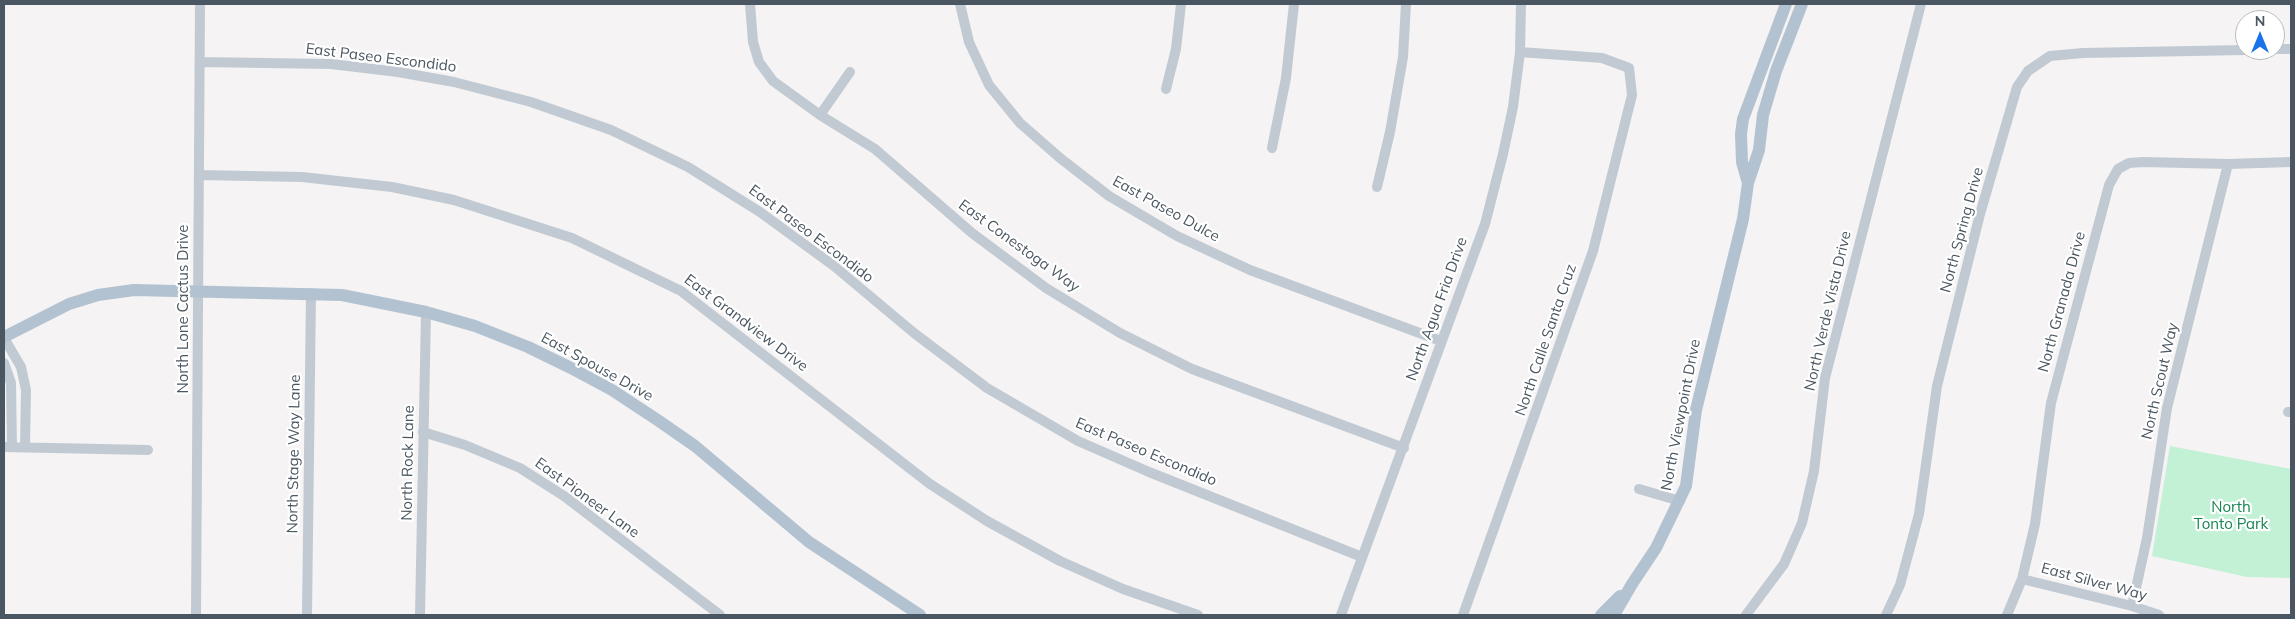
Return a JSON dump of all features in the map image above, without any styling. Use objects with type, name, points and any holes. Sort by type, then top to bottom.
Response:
[{"type":"main road","name":"North Viewpoint Drive","points":[[1748,183],[1742,162],[1741,134],[1744,119],[1750,97],[1786,4]]},
{"type":"main road","name":"North Viewpoint Drive","points":[[1614,615],[1656,548],[1680,502],[1689,472],[1700,392],[1743,219],[1748,183],[1759,150],[1763,115],[1776,71],[1802,4]]},
{"type":"main road","name":"East Spouse Drive","points":[[4,338],[69,304],[98,295],[134,290],[342,296],[426,312],[475,326],[528,347],[612,390],[695,446],[809,542],[920,615]]},
{"type":"main road","name":"North Viewpoint Drive","points":[[1601,615],[1632,584]]},
{"type":"street","name":"North Lone Cactus Drive","points":[[196,615],[200,4]]},
{"type":"street","name":"East Conestoga Way","points":[[750,4],[753,42],[760,62],[773,80],[820,115],[874,149],[972,233],[1046,288],[1120,333],[1192,369],[1404,448]]},
{"type":"street","name":"East Paseo Dulce","points":[[960,4],[969,42],[989,86],[1020,122],[1060,158],[1109,196],[1177,236],[1250,270],[1441,341]]},
{"type":"street","points":[[1166,89],[1176,50],[1181,4]]},
{"type":"street","points":[[1272,148],[1286,78],[1294,4]]},
{"type":"street","points":[[1376,187],[1390,132],[1403,57],[1406,4]]},
{"type":"street","name":"North Agua Fria Drive","points":[[1341,615],[1404,448],[1487,215],[1513,107],[1520,52],[1521,4]]},
{"type":"street","name":"North Verde Vista Drive","points":[[1746,615],[1784,564],[1802,524],[1814,471],[1825,378],[1921,4]]},
{"type":"street","name":"North Spring Drive","points":[[1886,615],[1900,585],[1919,514],[1937,386],[1980,214],[2017,87],[2028,71],[2050,56],[2083,53],[2235,50]]},
{"type":"street","name":"North Calle Santa Cruz","points":[[1463,615],[1593,251],[1632,95],[1629,68],[1602,58],[1520,52]]},
{"type":"street","name":"East Paseo Escondido","points":[[200,62],[332,64],[398,72],[454,82],[530,102],[610,130],[688,167],[760,212],[834,266],[914,333],[987,388],[1078,441],[1149,472],[1362,557]]},
{"type":"street","points":[[820,115],[850,72]]},
{"type":"street","name":"North Granada Drive","points":[[2007,615],[2022,579],[2035,524],[2050,403],[2109,186],[2118,169],[2129,163],[2228,164],[2291,162]]},
{"type":"street","name":"North Scout Way","points":[[2132,606],[2147,538],[2167,408],[2228,164]]},
{"type":"street","name":"East Grandview Drive","points":[[199,175],[302,177],[392,187],[454,200],[572,238],[681,291],[930,484],[987,521],[1060,561],[1114,585],[1198,615]]},
{"type":"street","name":"North Stage Way Lane","points":[[306,615],[311,294]]},
{"type":"street","name":"North Rock Lane","points":[[420,615],[426,312]]},
{"type":"street","points":[[4,338],[21,367],[26,390],[25,447]]},
{"type":"street","points":[[4,363],[11,383],[8,447],[148,450]]},
{"type":"street","name":"East Pioneer Lane","points":[[423,432],[465,445],[527,473],[564,496],[720,615]]},
{"type":"street","points":[[1639,489],[1680,502]]},
{"type":"street","name":"East Silver Way","points":[[2022,579],[2132,606],[2159,615]]},
{"type":"green space","name":"North Tonto Park","points":[[2170,446],[2291,469],[2291,578],[2247,577],[2152,556]]}]
